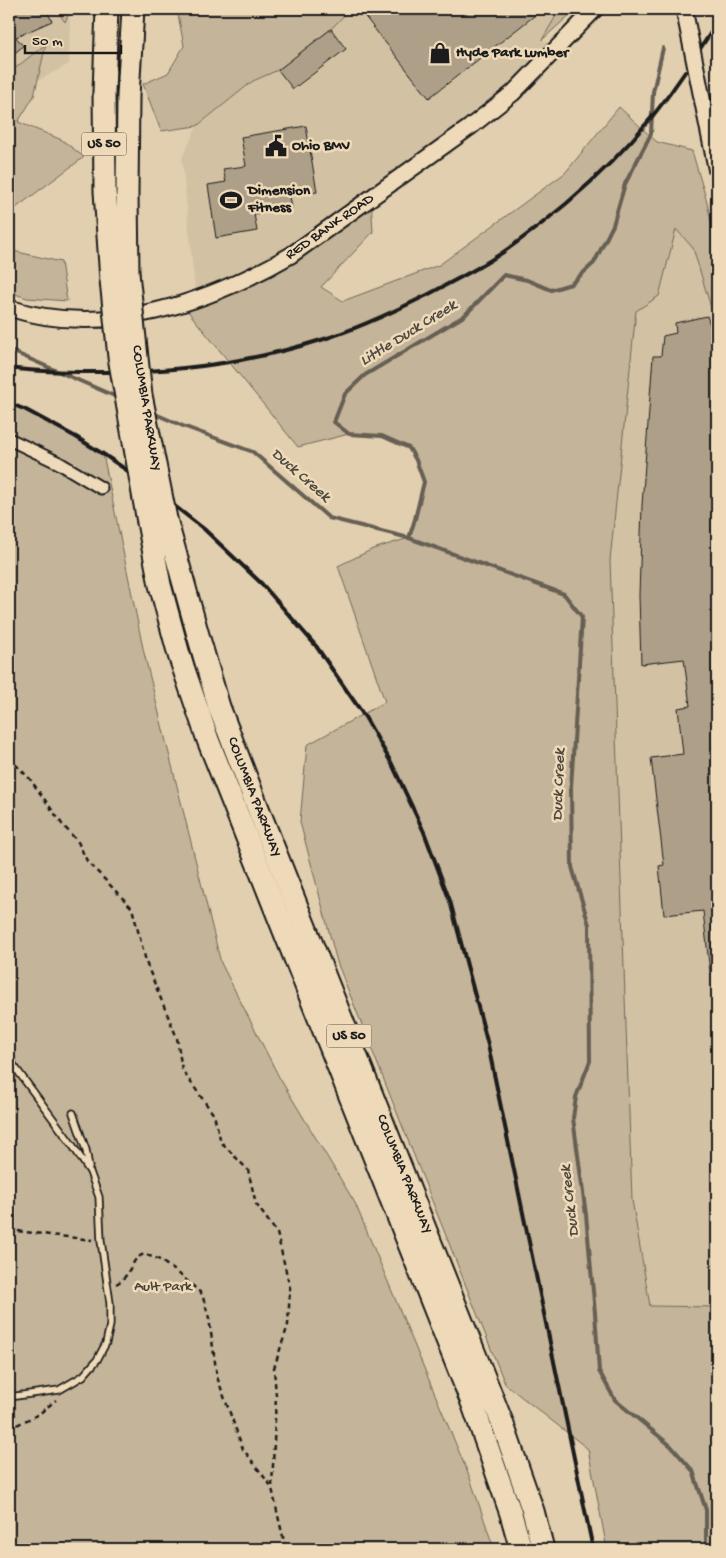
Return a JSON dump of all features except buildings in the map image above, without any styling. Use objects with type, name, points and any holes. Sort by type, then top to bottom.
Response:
[{"type":"highway","name":"COLUMBIA PARKWAY","points":[[107,9],[104,92],[105,192],[120,276]]},
{"type":"highway","name":"COLUMBIA PARKWAY","points":[[133,9],[128,96],[127,194],[120,276],[119,357],[157,520],[195,626],[219,707],[502,1422],[533,1511],[543,1549]]},
{"type":"highway","name":"COLUMBIA PARKWAY","points":[[157,520],[160,585],[179,655],[208,740],[473,1405],[511,1514],[521,1549]]},
{"type":"street","name":"RED BANK ROAD","points":[[9,308],[45,317],[74,320],[98,320],[127,316],[162,310],[196,300],[229,288],[261,273],[291,255],[484,116],[513,93],[595,9]]},
{"type":"street","points":[[684,9],[717,172]]},
{"type":"street","points":[[9,439],[59,463],[101,488]]},
{"type":"lane","points":[[9,1059],[90,1172]]},
{"type":"lane","points":[[9,1397],[59,1390],[83,1376],[97,1360],[106,1343],[110,1325],[98,1197],[90,1172],[86,1150],[73,1113]]},
{"type":"path","points":[[9,758],[30,779],[62,824],[78,842],[87,861],[132,908],[146,965],[177,1038],[182,1070],[214,1115],[222,1142],[248,1170],[256,1204],[277,1233],[290,1288],[288,1324],[274,1368],[276,1396],[272,1488],[286,1549]]},
{"type":"path","points":[[9,1230],[101,1241]]},
{"type":"path","points":[[108,1289],[122,1281],[130,1272],[135,1260],[144,1254],[158,1259],[177,1272],[202,1294],[209,1318],[217,1377],[243,1449],[272,1488]]},
{"type":"path","points":[[9,1429],[39,1414],[58,1399],[59,1390]]},
{"type":"shaded area","points":[[9,9],[70,9],[69,64],[9,96]]},
{"type":"shaded area","points":[[350,9],[560,9],[542,40],[558,46],[513,93],[291,255],[196,300],[182,158],[197,126],[253,81],[278,70],[331,29]]},
{"type":"shaded area","points":[[717,189],[717,1307],[650,1306],[632,1200],[592,559],[626,258],[704,207]]},
{"type":"green space","points":[[56,9],[71,9],[65,22]]},
{"type":"green space","points":[[177,9],[350,9],[331,29],[278,70],[253,81],[197,126],[161,131],[143,84],[168,73],[184,46]]},
{"type":"green space","points":[[560,9],[576,9],[542,40]]},
{"type":"green space","points":[[46,44],[34,96],[18,122],[62,140],[84,157],[9,213],[9,73]]},
{"type":"green space","points":[[619,107],[657,142],[692,151],[717,246],[717,312],[712,311],[693,248],[676,229],[659,296],[636,311],[610,560],[632,1200],[650,1306],[717,1307],[717,1549],[607,1549],[588,1449],[505,1384],[337,962],[300,822],[307,745],[385,702],[338,566],[373,549],[409,538],[424,482],[416,460],[409,448],[382,436],[349,434],[298,447],[182,304],[229,288],[371,198],[373,232],[321,287],[343,301],[439,265],[565,173]]},
{"type":"green space","points":[[9,250],[61,262],[67,301],[27,298],[9,292]]},
{"type":"green space","name":"Ault Park","points":[[9,403],[45,420],[103,454],[144,653],[221,963],[279,1077],[355,1203],[470,1478],[494,1549],[9,1549]]},
{"type":"waterway","name":"Little Duck Creek","points":[[409,538],[424,482],[416,460],[409,448],[382,436],[349,434],[334,422],[345,394],[365,375],[464,316],[504,275],[527,280],[551,290],[571,284],[594,263],[613,225],[625,184],[651,134],[653,92],[663,48]]},
{"type":"waterway","name":"Duck Creek","points":[[9,350],[119,398]]},
{"type":"waterway","name":"Duck Creek","points":[[153,413],[253,452],[329,518],[409,538],[564,594],[582,617],[571,787],[572,867],[589,925],[590,1061],[576,1097],[573,1118],[586,1215],[599,1371],[615,1400],[671,1446],[693,1471],[706,1510],[706,1549]]},
{"type":"railway","points":[[700,49],[717,23]]},
{"type":"railway","points":[[9,368],[51,372],[123,372],[209,365],[266,355],[293,348],[334,336],[374,320],[425,296],[494,258],[564,206],[629,144],[649,121],[685,72]]},
{"type":"railway","points":[[9,403],[76,437],[103,454],[144,482],[204,529],[262,584],[316,646],[365,717],[392,764],[424,832],[450,901],[488,1045],[593,1549]]},
{"type":"place","name":"Hyde Park Lumber","points":[[440,53]]},
{"type":"place","name":"Ohio BMV","points":[[276,146]]},
{"type":"place","name":"Dimension Fitness","points":[[231,200]]}]
